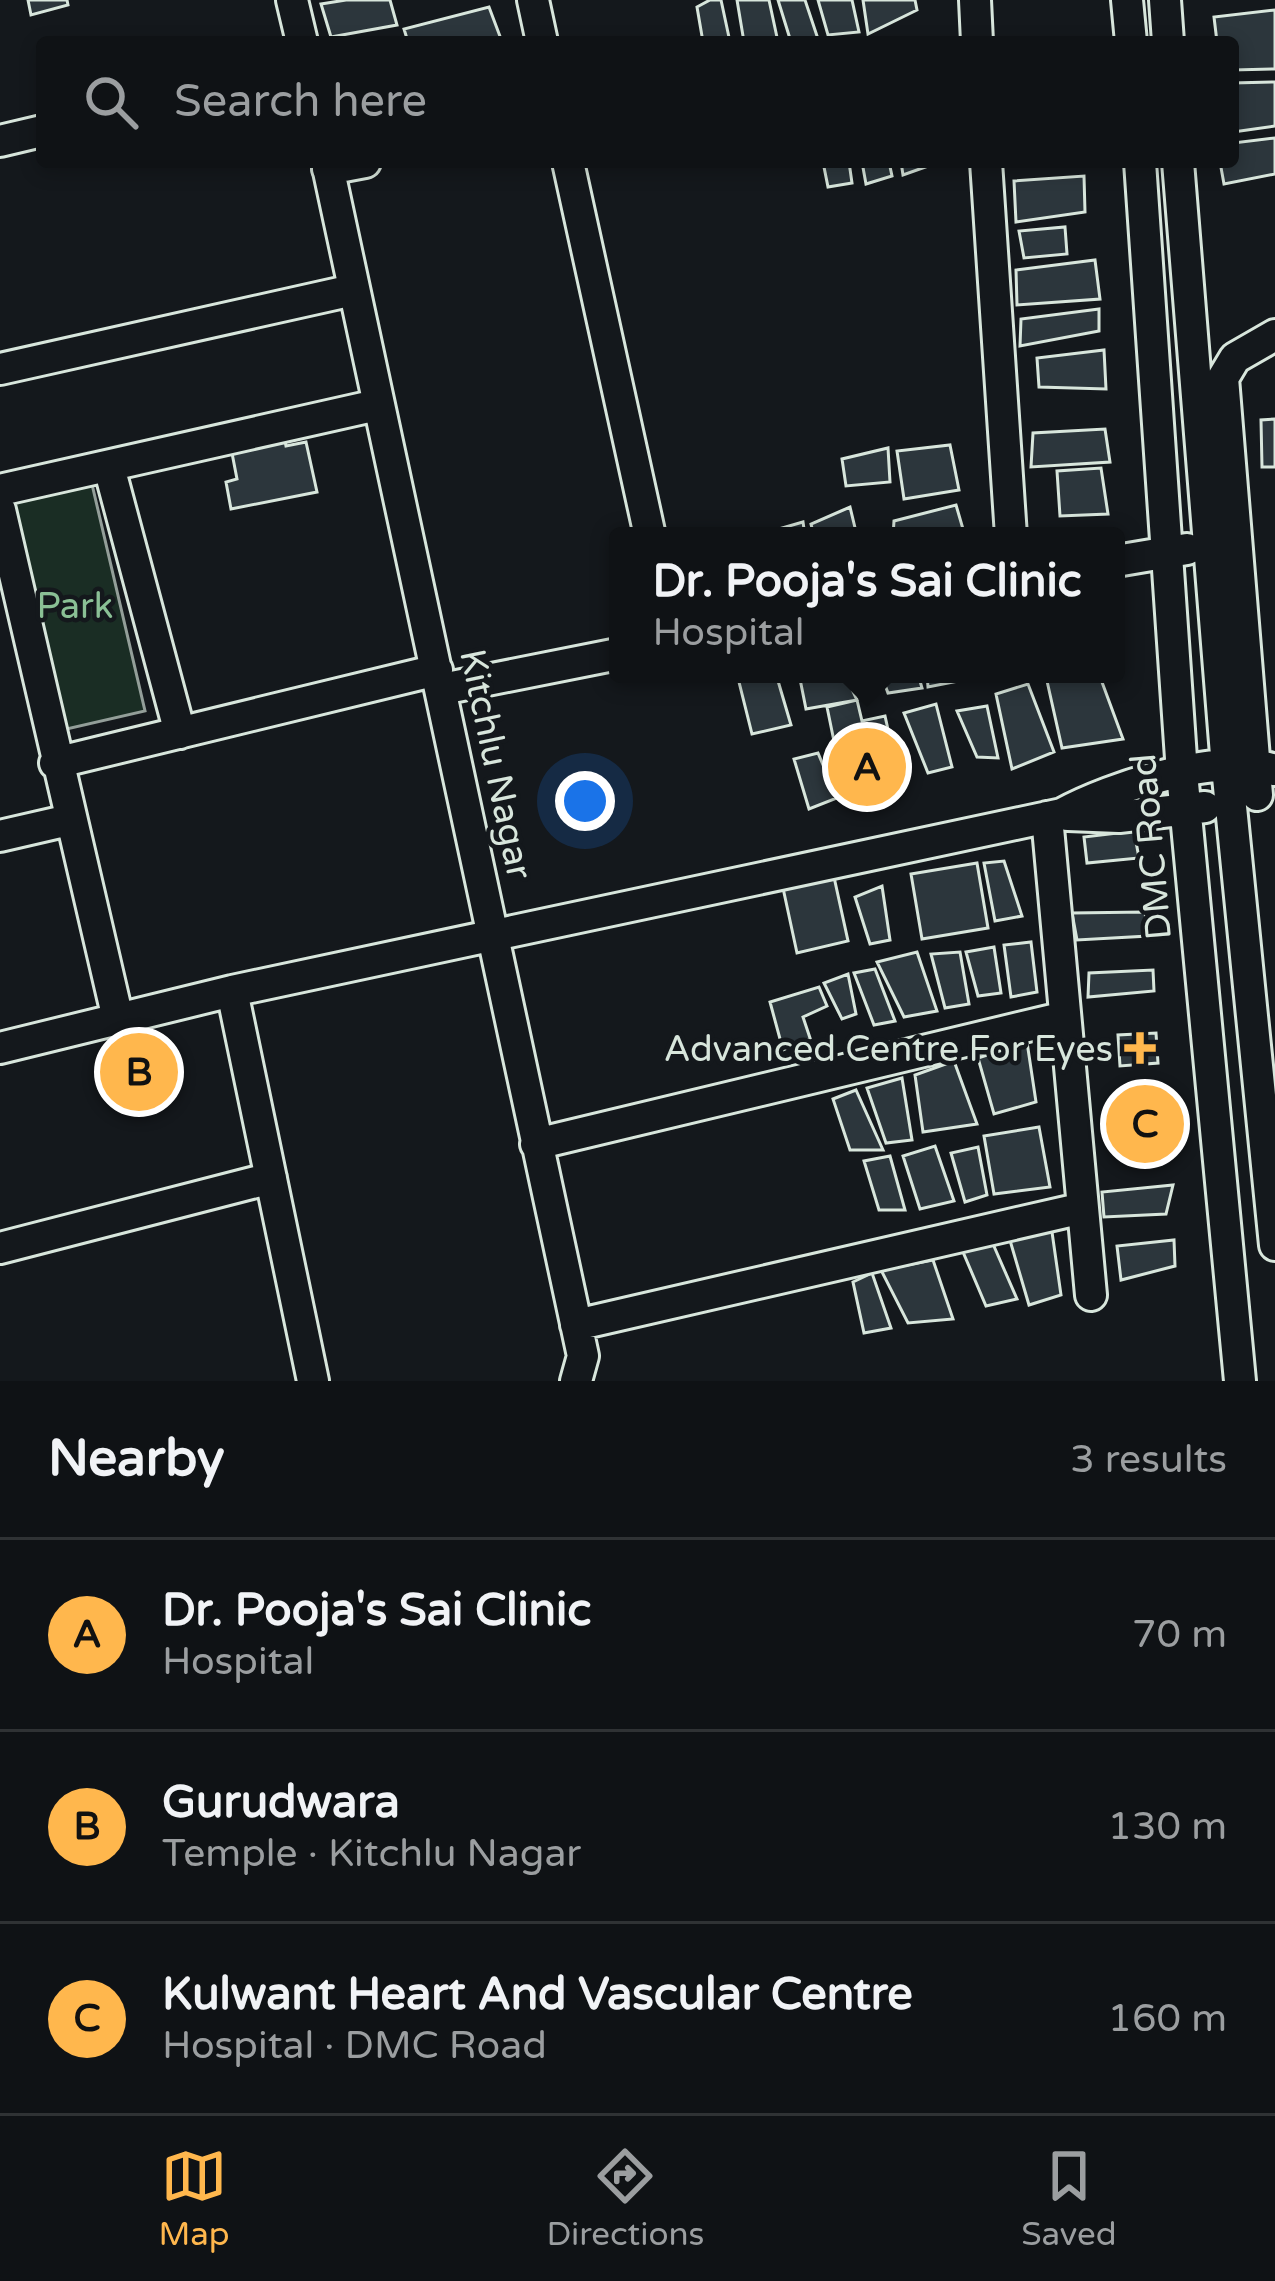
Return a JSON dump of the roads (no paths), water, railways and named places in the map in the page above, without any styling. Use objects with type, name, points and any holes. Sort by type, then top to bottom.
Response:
[{"type":"street","points":[[292,0],[301,36]]},
{"type":"street","points":[[533,0],[541,36]]},
{"type":"street","points":[[975,0],[977,36]]},
{"type":"street","points":[[1127,0],[1130,36]]},
{"type":"street","points":[[1165,0],[1168,36]]},
{"type":"street","points":[[0,141],[36,132]]},
{"type":"street","name":"Kitchlu Nagar","points":[[328,168],[576,1325],[584,1366],[576,1381]]},
{"type":"street","points":[[569,168],[648,527]]},
{"type":"street","points":[[986,168],[1010,527]]},
{"type":"street","name":"DMC Road","points":[[1140,168],[1185,810],[1240,1381]]},
{"type":"street","points":[[1178,168],[1209,545],[1253,780]]},
{"type":"street","points":[[0,369],[352,290]]},
{"type":"street","points":[[1275,335],[1235,358],[1223,378],[1253,780],[1275,1245]]},
{"type":"street","points":[[0,490],[377,405]]},
{"type":"street","points":[[110,467],[180,733]]},
{"type":"street","points":[[0,510],[118,1019]]},
{"type":"street","points":[[1125,560],[1209,545]]},
{"type":"street","points":[[55,763],[440,680],[609,655]]},
{"type":"street","points":[[0,1048],[232,991],[1054,815],[1106,794],[1182,773],[1253,780]]},
{"type":"street","points":[[1054,815],[1119,817],[1185,810],[1253,780]]},
{"type":"street","points":[[1054,815],[1065,1017],[1091,1294]]},
{"type":"street","points":[[0,836],[69,820]]},
{"type":"street","points":[[232,991],[313,1381]]},
{"type":"street","points":[[536,1144],[1065,1017]]},
{"type":"street","points":[[0,1248],[271,1178]]},
{"type":"street","points":[[576,1325],[1083,1208]]},
{"type":"place","name":"Dr. Pooja's Sai Clinic","points":[[867,767]]},
{"type":"place","name":"Advanced Centre For Eyes","points":[[1140,1048]]},
{"type":"place","name":"Gurudwara","points":[[139,1072]]},
{"type":"place","name":"Kulwant Heart And Vascular Centre","points":[[1145,1124]]},
{"type":"park label","name":"Park","points":[[75,605]]}]
